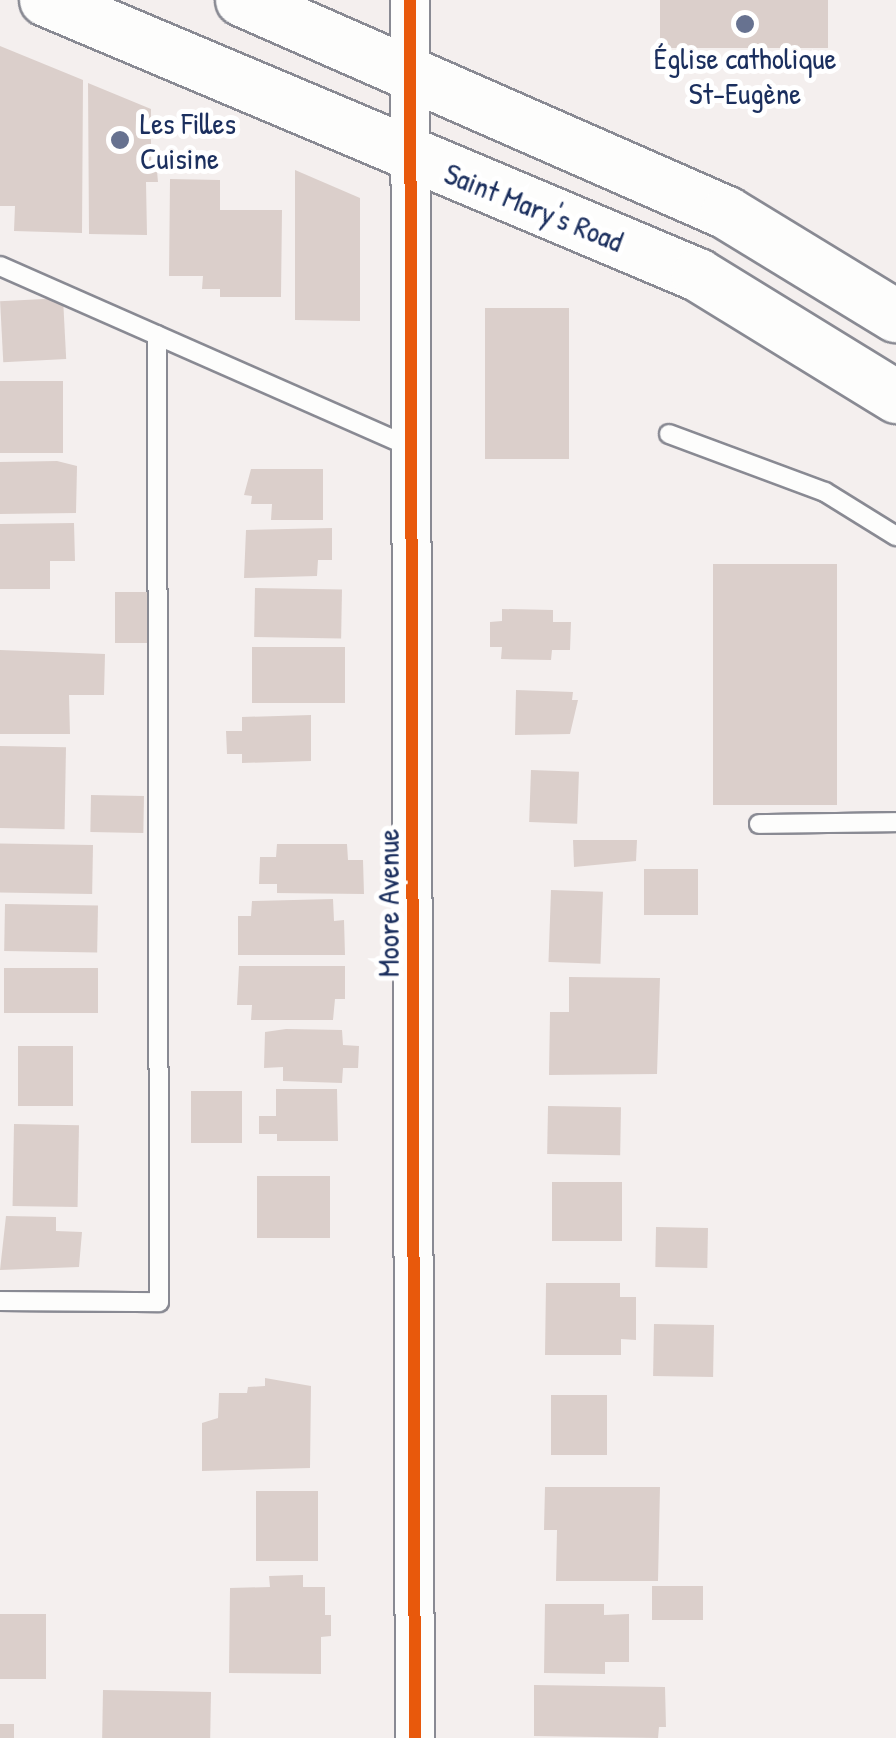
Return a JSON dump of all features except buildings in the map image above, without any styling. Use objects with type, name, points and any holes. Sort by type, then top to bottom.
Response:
[{"type":"main road","name":"Saint Mary's Road","points":[[46,0],[698,275],[896,397]]},
{"type":"main road","points":[[242,0],[409,69],[727,212],[896,316]]},
{"type":"street","name":"Moore Avenue","points":[[410,0],[415,1738]]},
{"type":"lane","points":[[0,266],[412,448]]},
{"type":"lane","points":[[0,1301],[159,1302],[156,335]]},
{"type":"lane","points":[[670,434],[826,492],[896,536]]},
{"type":"lane","points":[[759,824],[896,822]]},
{"type":"cycle path","points":[[410,0],[415,1738]]},
{"type":"place","name":"Église catholique St-Eugène","points":[[745,24]]},
{"type":"place","name":"Les Filles Cuisine","points":[[120,140]]}]
